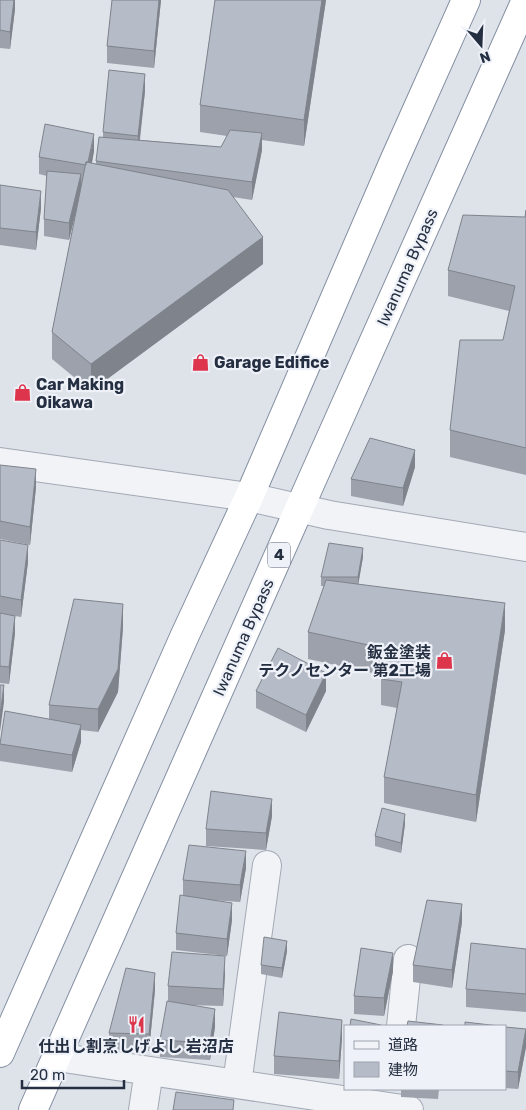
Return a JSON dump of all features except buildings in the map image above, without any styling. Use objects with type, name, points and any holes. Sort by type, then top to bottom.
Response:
[{"type":"highway","points":[[0,1053],[185,635],[249,498],[394,161],[466,0]]},
{"type":"highway","name":"Iwanuma Bypass","points":[[33,1110],[526,0]]},
{"type":"street","points":[[0,462],[249,498],[329,515],[526,547]]},
{"type":"street","points":[[237,1084],[267,865]]},
{"type":"street","points":[[401,1025],[408,960]]},
{"type":"street","points":[[57,1058],[237,1084],[356,1106],[398,1102]]},
{"type":"street","points":[[143,1110],[149,1071]]},
{"type":"place","name":"Garage Edifice","points":[[200,362]]},
{"type":"place","name":"Car Making Oikawa","points":[[22,393]]},
{"type":"place","name":"鈑金塗装 テクノセンター 第2工場","points":[[445,661]]},
{"type":"place","name":"仕出し割烹しげよし 岩沼店","points":[[136,1024]]}]
